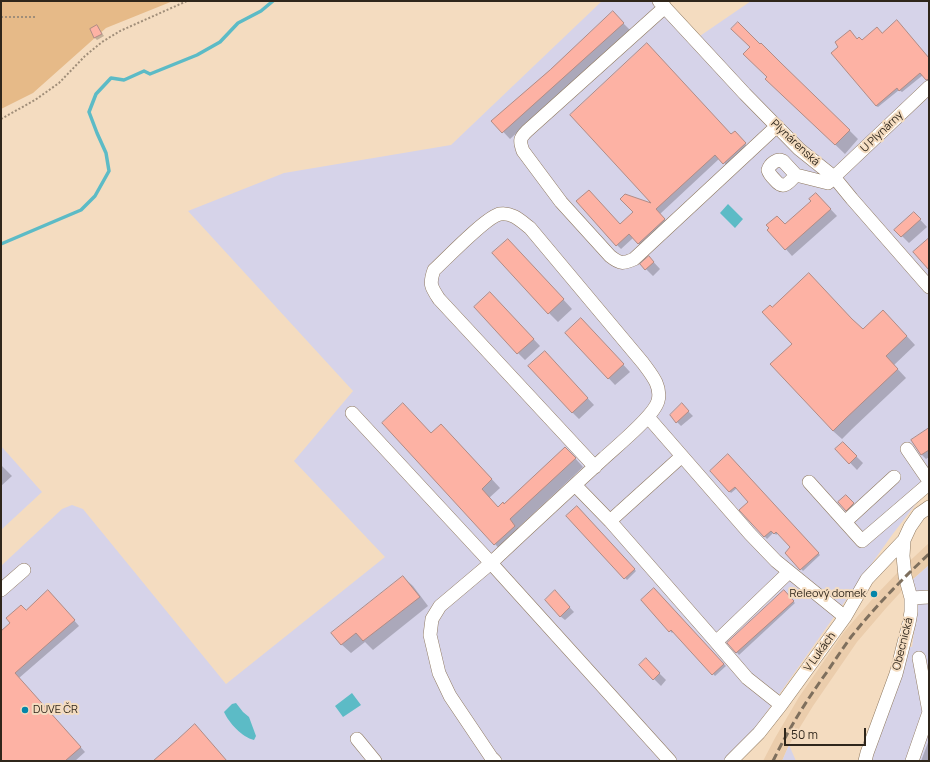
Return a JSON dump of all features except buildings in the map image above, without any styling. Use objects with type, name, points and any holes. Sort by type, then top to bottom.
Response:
[{"type":"street","name":"Plynárenská","points":[[662,4],[744,94],[799,149],[834,177],[929,287]]},
{"type":"street","points":[[662,4],[521,137],[520,143],[523,150],[561,202],[610,256],[616,261],[625,263],[634,259],[777,126]]},
{"type":"street","name":"U Plynárny","points":[[834,177],[929,87]]},
{"type":"street","points":[[796,175],[828,183],[834,177]]},
{"type":"street","points":[[495,761],[450,696],[439,673],[430,635],[432,619],[440,606],[491,563],[595,467],[648,417],[656,407],[658,400],[657,384],[653,376],[530,228],[519,219],[509,214],[499,214],[482,226],[434,270],[431,278],[431,284],[434,292],[595,467]]},
{"type":"street","points":[[352,413],[491,563],[670,761]]},
{"type":"street","points":[[648,417],[750,534],[776,561],[845,617]]},
{"type":"street","points":[[907,449],[929,481]]},
{"type":"street","points":[[610,521],[682,456]]},
{"type":"street","points":[[845,522],[894,477]]},
{"type":"street","points":[[809,482],[862,541],[924,487],[929,485]]},
{"type":"street","points":[[575,485],[610,521],[747,678],[781,705]]},
{"type":"street","name":"Obecnická","points":[[865,761],[896,674],[911,612],[911,598],[905,576],[903,556],[904,540],[910,527],[919,514],[929,507]]},
{"type":"street","name":"V Lukách","points":[[731,761],[759,733],[781,705],[845,617],[867,579],[904,540]]},
{"type":"street","points":[[1,590],[24,570]]},
{"type":"street","points":[[716,642],[790,572]]},
{"type":"street","points":[[911,598],[929,597]]},
{"type":"street","points":[[903,647],[924,662],[929,712],[912,761]]},
{"type":"street","points":[[357,739],[375,761]]},
{"type":"path","points":[[1,119],[35,100],[59,83],[85,56],[102,42],[120,31],[186,1]]},
{"type":"path","points":[[1,17],[35,17]]},
{"type":"shaded area","points":[[1,1],[173,1],[106,28],[33,93],[1,109]]},
{"type":"shaded area","points":[[602,1],[655,1],[697,38],[751,1],[929,1],[929,487],[892,535],[739,751],[727,761],[1,761],[1,566],[62,509],[72,505],[83,509],[226,684],[385,557],[294,461],[353,391],[188,211],[284,173],[451,145]]},
{"type":"shaded area","points":[[1,446],[42,492],[1,530]]},
{"type":"shaded area","points":[[929,543],[929,565],[911,581],[857,642],[813,706],[789,745],[782,761],[763,761],[799,697],[844,632],[875,596]]},
{"type":"shaded area","points":[[929,565],[929,761],[865,761],[903,647],[912,647],[918,604],[911,581]]},
{"type":"shaded area","points":[[789,745],[796,761],[782,761]]},
{"type":"water","points":[[728,204],[743,219],[735,228],[720,213]]},
{"type":"water","points":[[352,693],[361,705],[343,717],[335,706]]},
{"type":"water","points":[[236,703],[249,717],[256,736],[254,740],[245,736],[236,729],[224,712],[232,704]]},
{"type":"waterway","points":[[1,244],[81,210],[95,196],[109,171],[106,153],[89,112],[96,94],[111,78],[124,80],[144,71],[150,74],[197,55],[220,42],[238,23],[261,11],[273,1]]},
{"type":"railway","points":[[773,761],[805,705],[851,637],[888,594],[929,554]]},
{"type":"place","name":"Releový domek","points":[[874,594]]},
{"type":"place","name":"DUVE ČR","points":[[25,710]]}]
